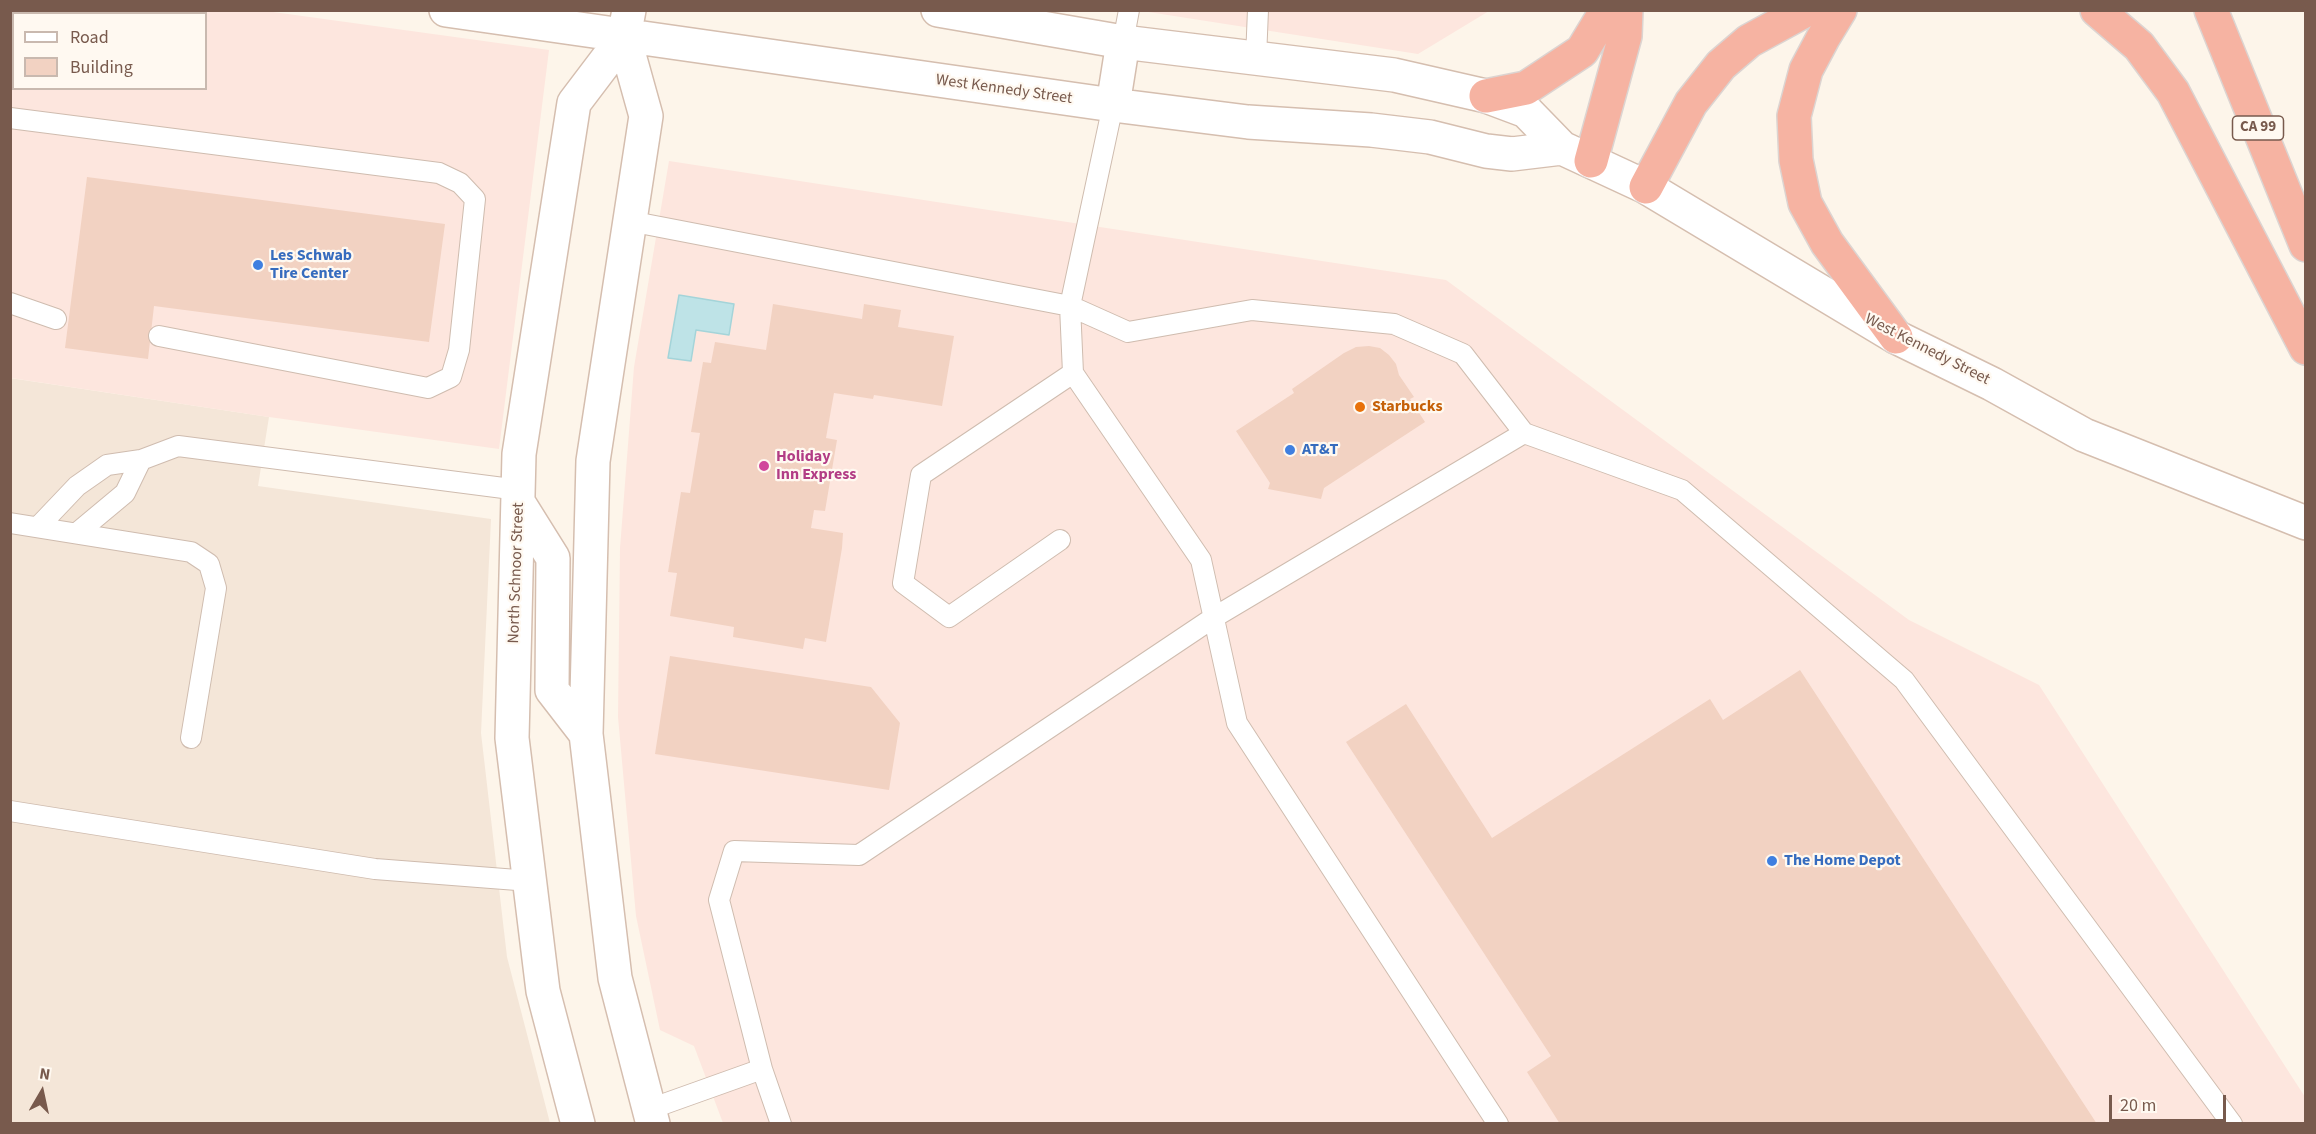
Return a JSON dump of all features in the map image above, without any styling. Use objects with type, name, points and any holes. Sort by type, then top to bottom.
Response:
[{"type":"highway","points":[[1486,96],[1526,88],[1582,51],[1605,10]]},
{"type":"highway","points":[[1577,154],[1624,36],[1626,10]]},
{"type":"highway","points":[[1646,187],[1691,103],[1720,65],[1749,41],[1806,10]]},
{"type":"highway","points":[[1840,10],[1822,38],[1806,70],[1794,116],[1796,160],[1805,203],[1827,243],[1896,337]]},
{"type":"highway","points":[[2097,10],[2139,46],[2173,92],[2306,348]]},
{"type":"highway","name":"CA 99","points":[[2211,10],[2306,245]]},
{"type":"street","name":"West Kennedy Street","points":[[446,10],[626,24],[1113,105],[1248,122],[1430,137],[1486,151],[1512,154],[1577,154]]},
{"type":"street","name":"West Kennedy Street","points":[[938,10],[1126,26],[1256,58],[1394,75],[1486,96],[1526,111],[1577,154],[1646,187],[1896,337],[1992,384],[2084,435],[2306,523]]},
{"type":"street","points":[[626,24],[645,116],[592,461],[586,734],[615,978],[651,1116]]},
{"type":"street","name":"North Schnoor Street","points":[[578,1124],[543,991],[512,738],[519,454],[574,103],[626,24]]},
{"type":"street","points":[[1113,105],[1126,26]]},
{"type":"street","points":[[519,496],[553,558],[552,690],[586,734]]},
{"type":"lane","points":[[1256,58],[1258,10]]},
{"type":"lane","points":[[1113,105],[1070,306],[1073,373],[1201,560],[1237,723],[1498,1124]]},
{"type":"lane","points":[[10,118],[439,173],[460,183],[475,199],[459,350],[451,377],[428,388],[159,336]]},
{"type":"lane","points":[[629,221],[1070,306],[1128,332],[1252,310],[1394,324],[1463,354],[1524,433],[1682,490],[1904,680],[2232,1124]]},
{"type":"lane","points":[[10,303],[56,319]]},
{"type":"lane","points":[[1060,540],[949,617],[903,583],[921,475],[1073,373]]},
{"type":"lane","points":[[781,1124],[762,1070],[719,900],[734,851],[859,855],[1213,618],[1524,433]]},
{"type":"lane","points":[[38,527],[77,486],[107,465],[141,460],[178,446],[519,496]]},
{"type":"lane","points":[[77,534],[125,493],[141,460]]},
{"type":"lane","points":[[10,523],[191,552],[210,564],[216,588],[190,738]]},
{"type":"lane","points":[[10,811],[375,869],[530,881]]},
{"type":"lane","points":[[651,1116],[762,1070]]},
{"type":"shaded area","points":[[10,11],[266,11],[549,50],[499,449],[11,378]]},
{"type":"shaded area","points":[[1142,11],[1489,11],[1418,54]]},
{"type":"shaded area","points":[[669,161],[1446,280],[1909,620],[2039,685],[2305,1097],[2305,1123],[723,1123],[694,1046],[660,1030],[636,916],[618,717],[620,548],[634,367]]},
{"type":"shaded area","points":[[10,378],[269,417],[258,486],[491,519],[481,733],[507,957],[550,1123],[11,1123]]},
{"type":"water","points":[[679,295],[734,304],[729,335],[696,330],[691,361],[668,358]]},
{"type":"building","name":"Les Schwab Tire Center","points":[[87,177],[445,224],[429,342],[154,306],[148,359],[65,348]]},
{"type":"building","name":"Holiday Inn Express","points":[[773,304],[862,319],[864,304],[901,310],[898,327],[954,336],[942,406],[874,395],[873,399],[834,393],[826,438],[837,440],[825,511],[814,510],[811,528],[843,533],[842,548],[826,642],[805,638],[803,649],[733,637],[734,627],[670,616],[677,573],[668,572],[681,492],[690,493],[700,433],[691,432],[703,362],[711,363],[715,342],[766,350]]},
{"type":"building","points":[[1356,347],[1380,348],[1396,364],[1399,375],[1414,397],[1410,399],[1425,422],[1324,488],[1321,499],[1268,489],[1270,483],[1236,431],[1294,393],[1292,389],[1344,353]]},
{"type":"building","points":[[670,656],[871,687],[900,723],[889,790],[655,754]]},
{"type":"building","name":"The Home Depot","points":[[1800,670],[2097,1124],[1560,1124],[1527,1072],[1551,1056],[1346,742],[1406,704],[1492,838],[1710,699],[1723,720]]},
{"type":"place","name":"Les Schwab Tire Center","points":[[258,265]]},
{"type":"place","name":"Starbucks","points":[[1360,407]]},
{"type":"place","name":"AT&T","points":[[1290,450]]},
{"type":"place","name":"Holiday Inn Express","points":[[764,466]]},
{"type":"place","name":"The Home Depot","points":[[1772,861]]}]
